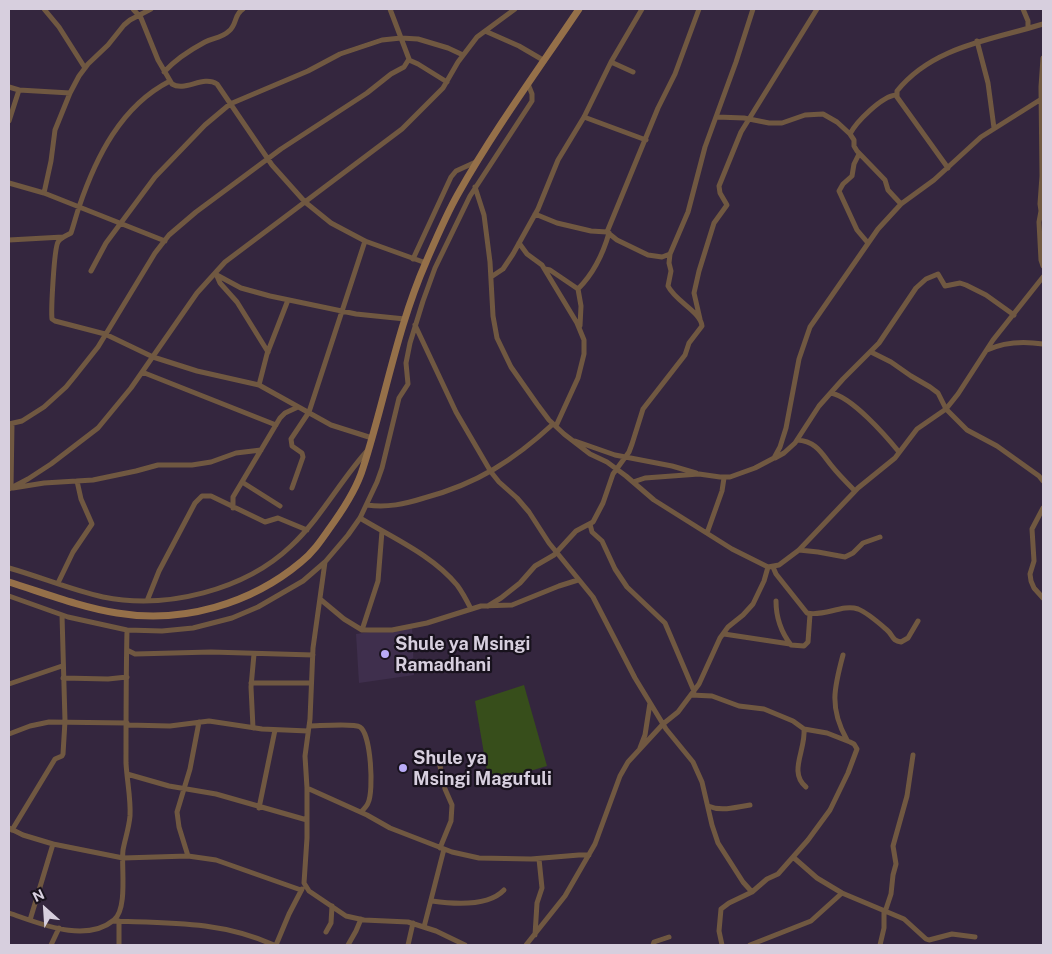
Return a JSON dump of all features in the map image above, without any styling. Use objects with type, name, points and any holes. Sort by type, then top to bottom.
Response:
[{"type":"main road","points":[[9,582],[70,602],[117,614],[148,616],[180,615],[205,611],[266,586],[302,561],[318,545],[354,491],[363,469],[405,319],[426,263],[457,195],[543,60],[578,9]]},
{"type":"street","points":[[44,9],[59,27],[85,68]]},
{"type":"street","points":[[132,9],[139,15],[164,72],[170,81],[176,86],[210,81],[221,88],[268,159],[305,202],[336,226],[365,241],[426,263]]},
{"type":"street","points":[[44,193],[52,161],[55,130],[70,93],[85,68],[108,45],[124,25],[151,9]]},
{"type":"street","points":[[390,9],[409,60],[447,82]]},
{"type":"street","points":[[10,489],[51,464],[98,428],[113,412],[184,309],[204,284],[216,275],[231,257],[396,134],[435,97],[477,37],[515,9]]},
{"type":"street","points":[[491,277],[503,269],[519,243],[535,214],[558,160],[584,117],[642,9]]},
{"type":"street","points":[[700,319],[672,294],[668,286],[671,272],[670,254],[688,212],[705,146],[717,117],[754,9]]},
{"type":"street","points":[[488,606],[520,583],[535,566],[557,552],[576,531],[594,521],[616,469],[626,456],[637,432],[643,409],[685,355],[690,341],[702,326],[694,293],[714,223],[727,205],[720,193],[720,182],[748,119],[817,9]]},
{"type":"street","points":[[1024,9],[1028,28]]},
{"type":"street","points":[[164,72],[172,63],[204,43],[231,30],[239,10]]},
{"type":"street","points":[[578,289],[601,256],[608,233],[658,108],[675,74],[696,10]]},
{"type":"street","points":[[850,134],[870,110],[887,98],[896,95],[902,85],[927,66],[956,49],[977,41],[1043,24]]},
{"type":"street","points":[[485,30],[543,60]]},
{"type":"street","points":[[91,271],[106,243],[162,168],[205,125],[230,104],[308,71],[340,54],[374,42],[401,38],[418,39],[434,43],[463,55]]},
{"type":"street","points":[[977,41],[988,83],[994,128]]},
{"type":"street","points":[[1043,58],[1040,204],[1042,211],[1039,222],[1040,258],[1043,266]]},
{"type":"street","points":[[10,489],[10,424],[32,416],[66,387],[87,362],[148,264],[165,241],[196,212],[294,140],[404,67],[409,60]]},
{"type":"street","points":[[612,62],[633,72]]},
{"type":"street","points":[[9,240],[62,237],[71,233],[98,159],[121,122],[144,97],[170,81]]},
{"type":"street","points":[[9,596],[62,615],[98,625],[127,630],[162,631],[193,628],[232,618],[258,607],[303,581],[325,562],[348,535],[367,505],[382,468],[399,398],[408,384],[406,363],[415,325],[435,268],[457,221],[476,187],[532,101],[532,94],[528,84]]},
{"type":"street","points":[[9,87],[19,90],[70,93]]},
{"type":"street","points":[[9,121],[19,90]]},
{"type":"street","points":[[896,95],[948,168]]},
{"type":"street","points":[[774,458],[786,428],[799,359],[810,327],[878,229],[901,204],[948,168],[973,144],[994,128],[1042,98]]},
{"type":"street","points":[[717,117],[782,123],[805,115],[823,114],[837,122],[850,134],[859,154],[886,180],[888,190],[901,204]]},
{"type":"street","points":[[584,117],[646,140]]},
{"type":"street","points":[[859,154],[854,164],[852,176],[843,184],[839,191],[855,227],[868,243]]},
{"type":"street","points":[[413,259],[451,177],[456,171],[478,160]]},
{"type":"street","points":[[9,183],[44,193],[165,241]]},
{"type":"street","points":[[476,187],[484,215],[493,316],[497,338],[517,378],[555,425],[572,440],[590,454],[616,469],[654,500],[732,549],[771,567],[790,593],[810,614],[808,642],[804,646],[724,634]]},
{"type":"street","points":[[535,214],[557,223],[608,233],[641,253],[657,257],[670,254]]},
{"type":"street","points":[[62,237],[56,249],[52,319],[55,321],[105,334],[152,356],[197,371],[259,385],[335,427],[372,438]]},
{"type":"street","points":[[292,488],[304,457],[302,452],[292,446],[291,439],[309,412],[365,241]]},
{"type":"street","points":[[367,505],[385,507],[399,505],[455,489],[491,472],[531,445],[555,425],[578,378],[584,354],[584,340],[580,328],[545,270],[540,263],[527,254],[519,243]]},
{"type":"street","points":[[545,270],[550,270],[578,289],[582,306],[580,328]]},
{"type":"street","points":[[572,440],[612,454],[724,478],[755,468],[788,450],[798,440],[816,410],[843,379],[879,343],[916,288],[926,279],[936,274],[939,275],[945,286],[960,283],[966,285],[986,294],[1014,315]]},
{"type":"street","points":[[216,275],[246,290],[288,300],[405,319]]},
{"type":"street","points":[[216,275],[220,283],[237,302],[268,352]]},
{"type":"street","points":[[526,945],[565,896],[589,855],[600,833],[620,776],[628,762],[663,724],[678,712],[693,693],[705,674],[713,652],[724,634],[753,604],[771,567],[784,563],[799,550],[855,491],[900,452],[919,426],[946,409],[965,384],[986,350],[1043,277]]},
{"type":"street","points":[[259,385],[268,352],[288,300]]},
{"type":"street","points":[[415,325],[456,412],[491,472],[529,512],[547,540],[596,602],[650,703],[663,724],[697,768],[718,843],[743,882],[752,892]]},
{"type":"street","points":[[986,350],[1005,344],[1030,342],[1043,344]]},
{"type":"street","points":[[871,352],[891,362],[910,376],[935,390],[946,409],[967,430],[997,446],[1039,476],[1043,481]]},
{"type":"street","points":[[142,372],[276,425]]},
{"type":"street","points":[[831,394],[838,396],[861,412],[900,452]]},
{"type":"street","points":[[233,508],[234,497],[283,414],[298,407]]},
{"type":"street","points":[[798,440],[817,446],[855,491]]},
{"type":"street","points":[[9,568],[105,597],[147,601],[187,596],[221,588],[250,575],[285,552],[307,530],[368,449]]},
{"type":"street","points":[[10,489],[115,476],[158,465],[211,462],[236,453],[261,450]]},
{"type":"street","points":[[633,482],[645,478],[699,474]]},
{"type":"street","points":[[707,533],[722,491],[724,478]]},
{"type":"street","points":[[58,583],[73,552],[92,524],[81,498],[77,481]]},
{"type":"street","points":[[242,482],[280,506]]},
{"type":"street","points":[[147,601],[158,571],[200,498],[206,495],[265,522],[278,518],[307,530]]},
{"type":"street","points":[[221,501],[227,501],[234,497]]},
{"type":"street","points":[[1043,508],[1032,529],[1034,561],[1030,574],[1030,581],[1043,598]]},
{"type":"street","points":[[360,518],[402,542],[442,570],[458,587],[471,609]]},
{"type":"street","points":[[590,524],[592,532],[602,540],[627,587],[665,623],[693,693]]},
{"type":"street","points":[[362,630],[378,581],[382,531]]},
{"type":"street","points":[[799,550],[845,557],[853,553],[863,543],[880,537]]},
{"type":"street","points":[[9,912],[30,920],[74,931],[100,927],[116,921],[204,925],[226,928],[275,945],[303,887],[307,856],[308,788],[305,763],[313,655],[325,562]]},
{"type":"street","points":[[320,599],[344,619],[362,630],[392,630],[421,625],[471,609],[514,604],[578,580]]},
{"type":"street","points":[[776,602],[776,616],[783,634],[791,645]]},
{"type":"street","points":[[810,614],[847,608],[857,609],[888,630],[894,640],[901,642],[908,638],[918,621]]},
{"type":"street","points":[[62,615],[65,721],[62,756],[55,759],[10,829],[53,844],[123,858],[188,856],[216,860],[303,887],[346,916],[413,924],[465,945]]},
{"type":"street","points":[[120,945],[116,921],[121,908],[123,858],[130,815],[127,774],[127,630]]},
{"type":"street","points":[[127,650],[136,654],[178,652],[313,655]]},
{"type":"street","points":[[253,728],[251,683],[254,654]]},
{"type":"street","points":[[843,655],[834,701],[839,724],[847,741]]},
{"type":"street","points":[[9,684],[62,666]]},
{"type":"street","points":[[63,678],[101,679],[127,677]]},
{"type":"street","points":[[251,683],[311,683]]},
{"type":"street","points":[[693,693],[712,696],[739,706],[764,708],[804,729],[827,733],[854,744],[857,749],[830,810],[808,840],[778,874],[767,879],[752,892],[721,909],[719,931],[722,945]]},
{"type":"street","points":[[639,750],[645,735],[650,703]]},
{"type":"street","points":[[9,734],[30,726],[65,721],[170,726],[199,722],[222,722],[275,730],[360,726],[366,737],[372,773],[372,785],[368,803],[361,812]]},
{"type":"street","points":[[188,856],[178,818],[179,806],[185,788],[199,722]]},
{"type":"street","points":[[804,729],[805,736],[797,775],[800,783],[806,788]]},
{"type":"street","points":[[259,808],[275,730]]},
{"type":"street","points":[[880,945],[884,928],[884,912],[891,894],[896,864],[893,846],[907,796],[913,755]]},
{"type":"street","points":[[424,927],[432,901],[442,848],[451,821],[452,805],[445,789],[438,757]]},
{"type":"street","points":[[127,774],[169,786],[216,794],[259,808],[307,820]]},
{"type":"street","points":[[308,788],[361,812],[390,828],[442,848],[479,858],[538,859],[579,854],[589,855]]},
{"type":"street","points":[[708,806],[726,809],[750,805]]},
{"type":"street","points":[[30,920],[53,844]]},
{"type":"street","points":[[793,856],[817,878],[842,893],[904,919],[926,939],[952,934],[975,937]]},
{"type":"street","points":[[535,935],[537,903],[542,888],[538,859]]},
{"type":"street","points":[[432,901],[460,904],[474,902],[494,897],[504,890]]},
{"type":"street","points":[[750,945],[811,921],[842,893]]},
{"type":"street","points":[[326,932],[331,923],[332,906]]},
{"type":"street","points":[[348,945],[360,919]]},
{"type":"street","points":[[408,945],[413,924]]},
{"type":"street","points":[[51,945],[59,928]]},
{"type":"street","points":[[653,945],[654,942],[669,937]]},
{"type":"shaded area","points":[[412,626],[414,675],[359,683],[356,634]]},
{"type":"green space","points":[[524,685],[547,766],[489,783],[475,701]]},
{"type":"place","name":"Shule ya Msingi Ramadhani","points":[[385,654]]},
{"type":"place","name":"Shule ya Msingi Magufuli","points":[[403,768]]}]
